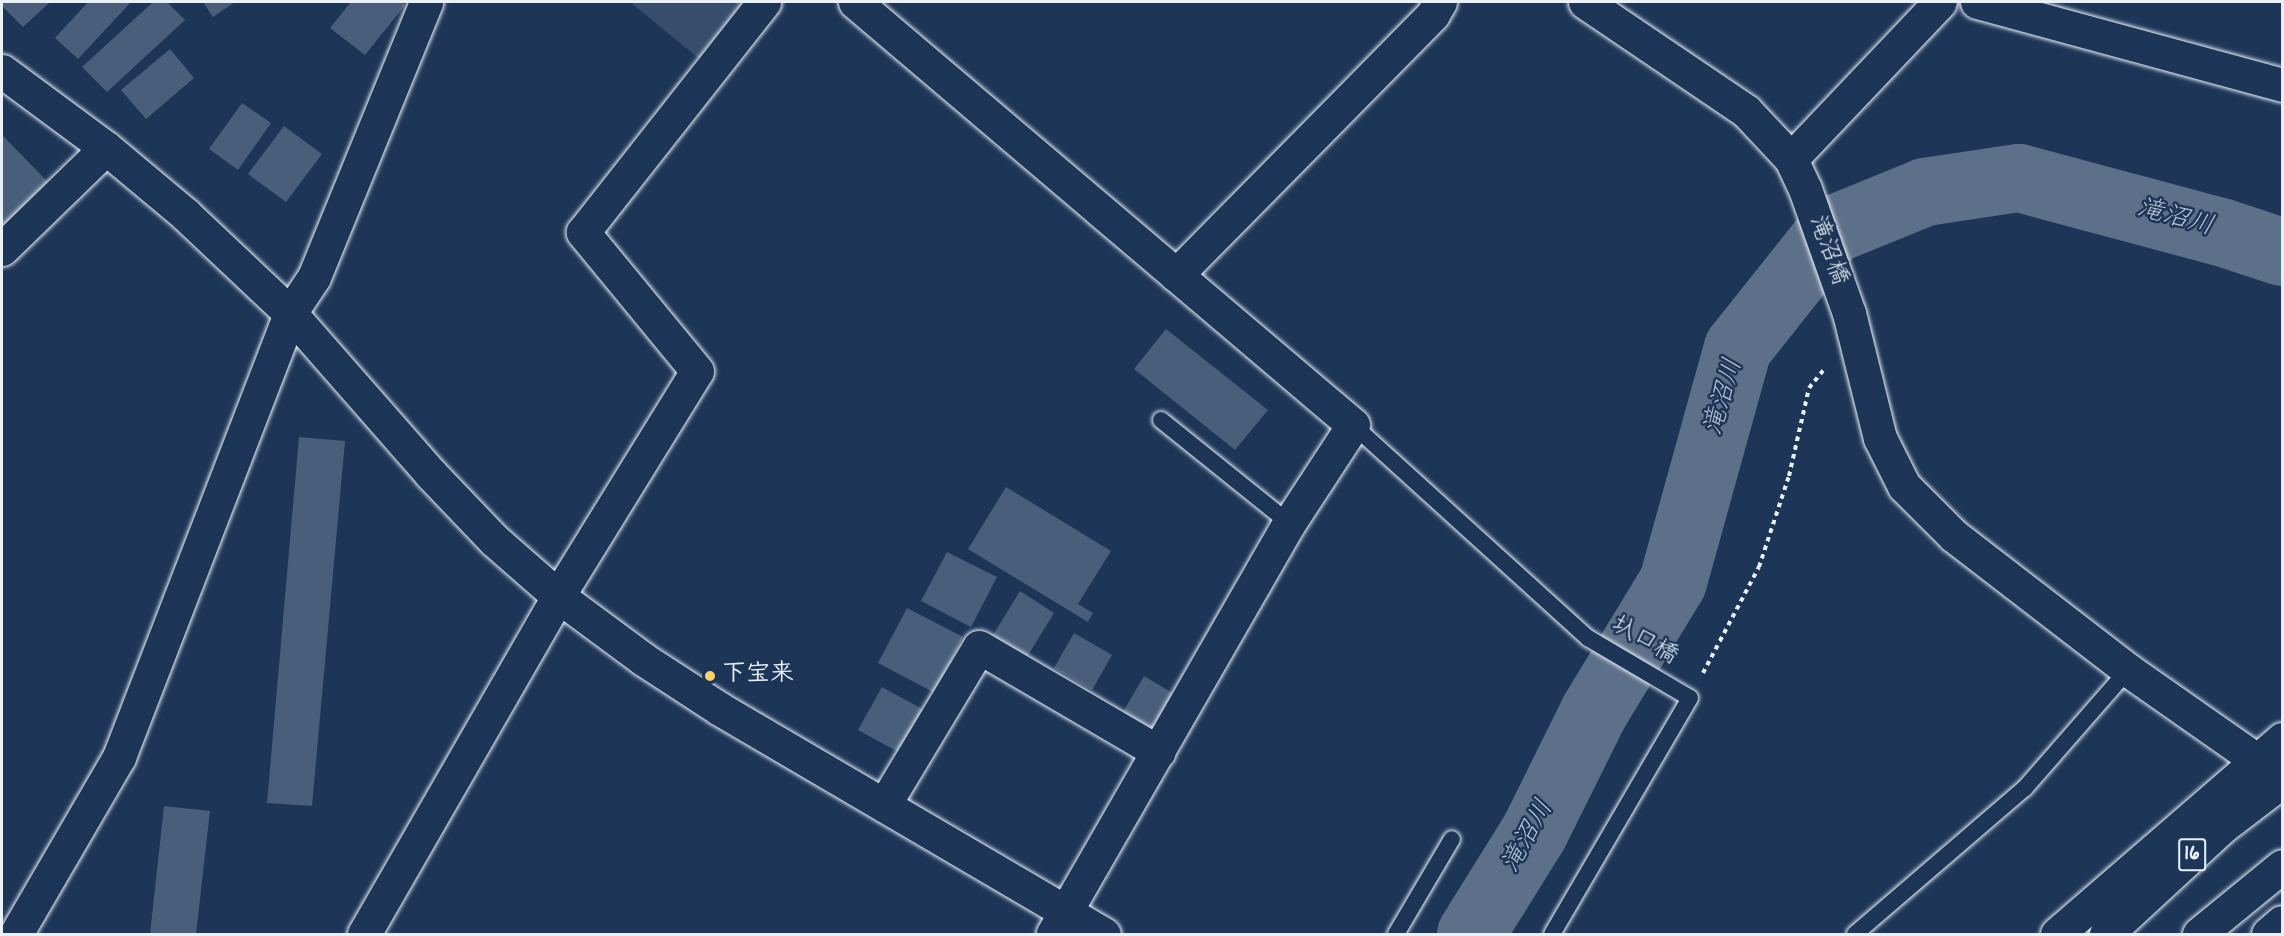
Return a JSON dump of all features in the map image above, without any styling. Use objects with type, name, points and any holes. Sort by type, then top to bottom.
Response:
[{"type":"main road","points":[[16,934],[119,757],[290,313],[314,277],[426,2]]},
{"type":"main road","points":[[364,934],[558,596],[697,371],[583,232],[764,2]]},
{"type":"main road","points":[[855,2],[1353,425],[1289,523],[1060,923]]},
{"type":"main road","points":[[1176,274],[1433,14],[1440,2]]},
{"type":"main road","name":"滝沼橋","points":[[1586,2],[1746,111],[1791,159],[1805,189],[1852,323],[1880,438],[1904,486],[1954,536],[2128,670],[2283,780]]},
{"type":"main road","points":[[1791,159],[1941,2]]},
{"type":"main road","points":[[1977,2],[2283,85]]},
{"type":"main road","points":[[2,71],[106,147],[186,215],[290,313],[430,473],[494,540],[558,596],[643,659],[710,703],[884,805],[1060,923],[1104,934]]},
{"type":"main road","points":[[2,249],[106,147]]},
{"type":"main road","points":[[884,805],[979,647],[1159,752]]},
{"type":"main road","points":[[2056,934],[2283,739]]},
{"type":"main road","name":"16","points":[[2106,934],[2223,826],[2283,780]]},
{"type":"main road","points":[[2199,934],[2283,866]]},
{"type":"main road","points":[[2268,934],[2283,922]]},
{"type":"lane","points":[[1161,420],[1289,523]]},
{"type":"lane","name":"圦口橋","points":[[1353,425],[1588,638],[1683,693]]},
{"type":"lane","points":[[1855,934],[2025,788],[2128,670]]},
{"type":"lane","points":[[1552,934],[1676,726],[1683,693]]},
{"type":"lane","points":[[1396,934],[1452,839]]},
{"type":"path","points":[[1683,693],[1759,567],[1789,476],[1809,388],[1852,323]]},
{"type":"shaded area","points":[[630,2],[747,2],[702,61]]},
{"type":"building","points":[[2,2],[50,2],[23,27],[2,6]]},
{"type":"building","points":[[88,2],[131,2],[78,59],[55,38]]},
{"type":"building","points":[[153,2],[167,2],[185,20],[107,92],[82,67]]},
{"type":"building","points":[[203,2],[235,2],[213,17]]},
{"type":"building","points":[[351,2],[401,2],[405,5],[365,55],[330,28]]},
{"type":"building","points":[[170,49],[194,78],[146,119],[121,90]]},
{"type":"building","points":[[242,103],[271,123],[238,170],[209,149]]},
{"type":"building","points":[[284,126],[322,154],[286,202],[248,174]]},
{"type":"building","points":[[2,135],[49,183],[2,230]]},
{"type":"building","points":[[1166,329],[1268,410],[1235,450],[1134,369]]},
{"type":"building","points":[[299,437],[345,441],[312,806],[267,803]]},
{"type":"building","points":[[1006,487],[1111,551],[1078,604],[1093,613],[1088,622],[968,549]]},
{"type":"building","points":[[947,552],[997,577],[971,627],[921,601]]},
{"type":"building","points":[[1020,591],[1054,613],[1027,657],[993,635]]},
{"type":"building","points":[[907,608],[963,637],[935,693],[878,663]]},
{"type":"building","points":[[1074,633],[1112,655],[1092,690],[1054,668]]},
{"type":"building","points":[[1144,676],[1181,698],[1160,734],[1123,712]]},
{"type":"building","points":[[882,687],[924,710],[900,753],[858,730]]},
{"type":"building","points":[[164,806],[210,811],[196,934],[150,934]]},
{"type":"waterway","name":"滝沼川","points":[[1471,934],[1535,831],[1594,712],[1673,582],[1738,348],[1832,230],[1925,192],[2019,178],[2221,232],[2282,252]]},
{"type":"place","name":"下宝来","points":[[710,676]]}]
